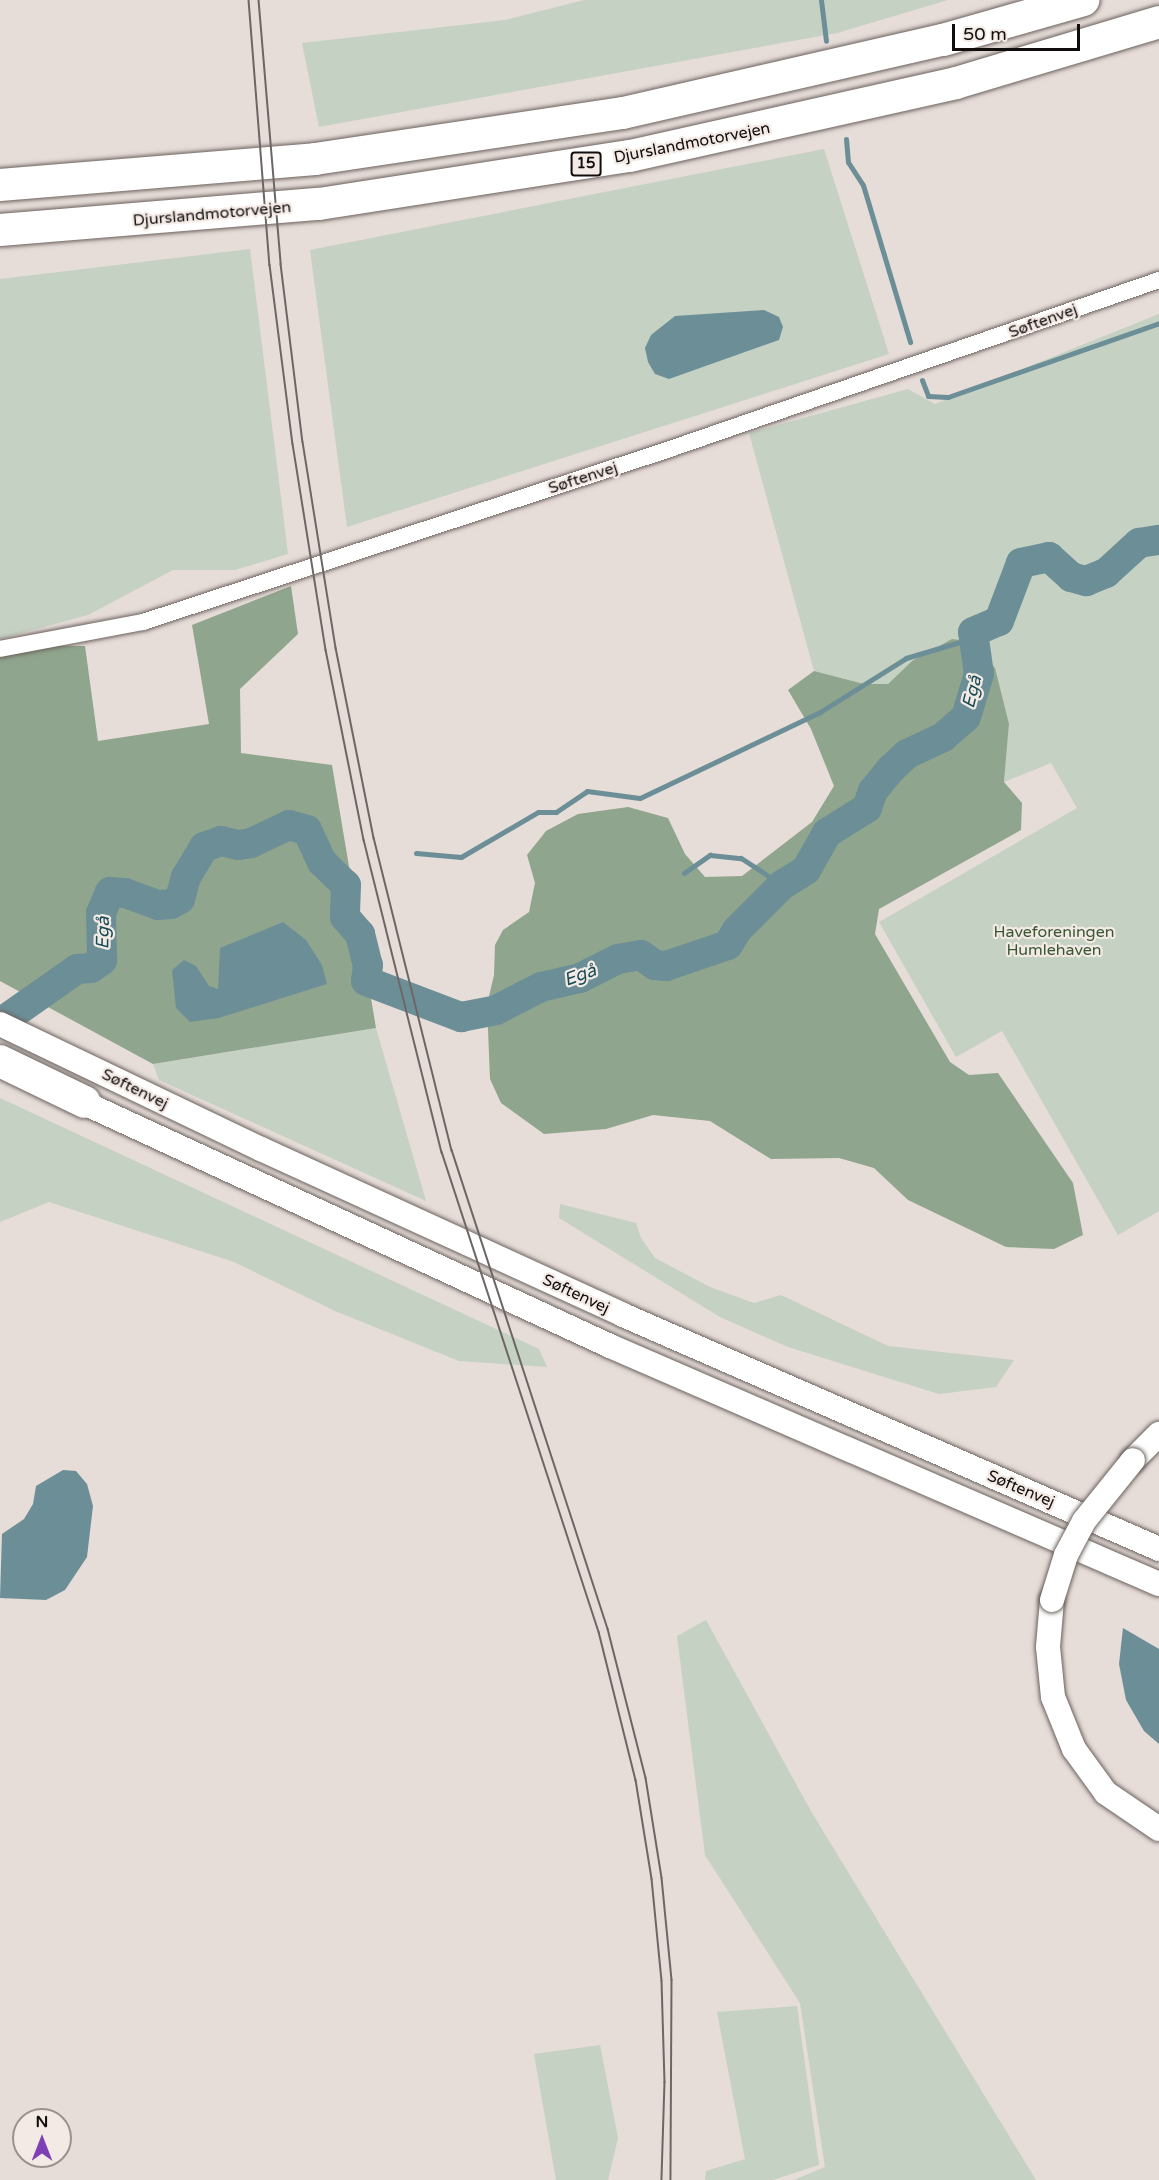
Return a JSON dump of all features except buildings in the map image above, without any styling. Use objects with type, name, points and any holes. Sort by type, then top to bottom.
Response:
[{"type":"highway","points":[[0,185],[315,159],[623,113],[943,40],[1083,0]]},
{"type":"highway","name":"Djurslandmotorvejen","points":[[0,230],[319,204],[630,156],[956,83],[1159,22]]},
{"type":"highway","points":[[0,1061],[85,1102]]},
{"type":"main road","name":"Søftenvej","points":[[0,1024],[623,1315],[1159,1549]]},
{"type":"main road","points":[[0,1068],[40,1082]]},
{"type":"main road","name":"Søftenvej","points":[[85,1102],[610,1346],[1159,1584]]},
{"type":"main road","points":[[1159,1434],[1133,1460],[1084,1521],[1066,1555],[1052,1600],[1048,1647],[1053,1697],[1074,1749],[1106,1793],[1159,1829]]},
{"type":"street","name":"Søftenvej","points":[[0,649],[143,622],[667,450],[1159,280]]},
{"type":"green space","points":[[584,0],[948,0],[837,33],[319,127],[302,43],[505,20]]},
{"type":"green space","points":[[824,149],[889,354],[347,527],[310,250]]},
{"type":"green space","points":[[250,249],[288,554],[235,570],[173,570],[88,615],[0,639],[0,279]]},
{"type":"green space","name":"Haveforeningen Humlehaven","points":[[1159,314],[1159,1211],[1118,1235],[1002,1031],[956,1057],[879,922],[1077,808],[1051,763],[1004,782],[1009,724],[912,661],[888,684],[864,684],[814,671],[749,433],[908,389],[935,404]]},
{"type":"green space","points":[[291,586],[298,634],[240,689],[241,753],[332,765],[376,1028],[153,1064],[0,981],[0,645],[85,646],[98,741],[209,724],[192,625]]},
{"type":"green space","points":[[952,639],[974,642],[995,668],[1009,724],[1004,782],[1022,803],[1021,830],[879,909],[875,934],[950,1062],[969,1075],[998,1073],[1073,1183],[1083,1235],[1054,1249],[1006,1247],[908,1200],[874,1168],[839,1158],[771,1159],[710,1121],[653,1115],[606,1129],[544,1134],[501,1103],[490,1079],[487,1005],[494,975],[495,945],[503,930],[529,912],[535,883],[527,855],[546,831],[578,814],[628,807],[668,818],[685,854],[705,877],[742,876],[812,822],[834,786],[811,729],[788,690],[814,671],[864,684],[888,684],[912,661]]},
{"type":"green space","points":[[376,1028],[426,1201],[159,1080],[153,1064]]},
{"type":"green space","points":[[0,1098],[539,1349],[547,1367],[459,1361],[335,1311],[234,1262],[49,1202],[0,1222]]},
{"type":"green space","points":[[560,1204],[636,1223],[641,1238],[655,1258],[710,1287],[754,1303],[781,1295],[888,1346],[1014,1360],[996,1387],[939,1394],[788,1347],[720,1317],[559,1218]]},
{"type":"green space","points":[[706,1620],[812,1813],[1036,2180],[794,2180],[825,2167],[800,2003],[705,1855],[677,1636]]},
{"type":"green space","points":[[797,2006],[819,2165],[773,2180],[705,2180],[706,2171],[745,2159],[717,2012]]},
{"type":"green space","points":[[600,2045],[618,2138],[608,2180],[556,2180],[534,2054]]},
{"type":"water","points":[[764,310],[779,317],[783,327],[779,340],[669,379],[655,374],[648,362],[645,348],[651,335],[675,316]]},
{"type":"water","points":[[283,922],[306,940],[322,965],[327,984],[219,1018],[190,1022],[176,1008],[172,970],[184,960],[196,966],[209,986],[218,989],[220,948]]},
{"type":"water","points":[[63,1470],[76,1471],[87,1484],[93,1506],[87,1557],[65,1590],[46,1600],[0,1598],[2,1534],[24,1519],[33,1504],[36,1486]]},
{"type":"water","points":[[1123,1628],[1159,1649],[1159,1744],[1144,1731],[1126,1700],[1119,1664]]},
{"type":"waterway","points":[[821,0],[826,41]]},
{"type":"waterway","points":[[846,139],[848,162],[863,185],[910,342]]},
{"type":"waterway","points":[[922,380],[928,396],[948,397],[1159,323]]},
{"type":"waterway","name":"Egå","points":[[0,1023],[77,969],[91,968],[102,960],[101,913],[110,892],[125,893],[158,905],[171,904],[180,899],[186,877],[204,847],[221,841],[239,845],[251,843],[289,825],[307,830],[322,862],[346,885],[345,917],[360,934],[368,965],[366,981],[461,1017],[496,1010],[541,987],[580,978],[618,959],[641,955],[655,965],[666,966],[728,945],[737,930],[782,885],[806,870],[827,833],[867,808],[873,791],[891,769],[907,754],[943,737],[966,717],[979,674],[973,632],[999,621],[1021,563],[1049,557],[1071,577],[1086,581],[1106,573],[1139,543],[1159,540]]},
{"type":"waterway","points":[[416,853],[461,857],[538,812],[556,812],[587,791],[640,798],[820,712],[906,658],[973,638]]},
{"type":"waterway","points":[[684,873],[710,855],[741,858],[782,885]]},
{"type":"tram line","points":[[249,0],[270,265],[293,444],[326,650],[364,840],[442,1152],[599,1632],[636,1780],[652,1879],[662,1981],[665,2082],[662,2180]]},
{"type":"tram line","points":[[259,0],[281,264],[303,442],[336,648],[374,838],[452,1150],[608,1629],[646,1778],[662,1878],[672,1980],[671,2180]]}]
